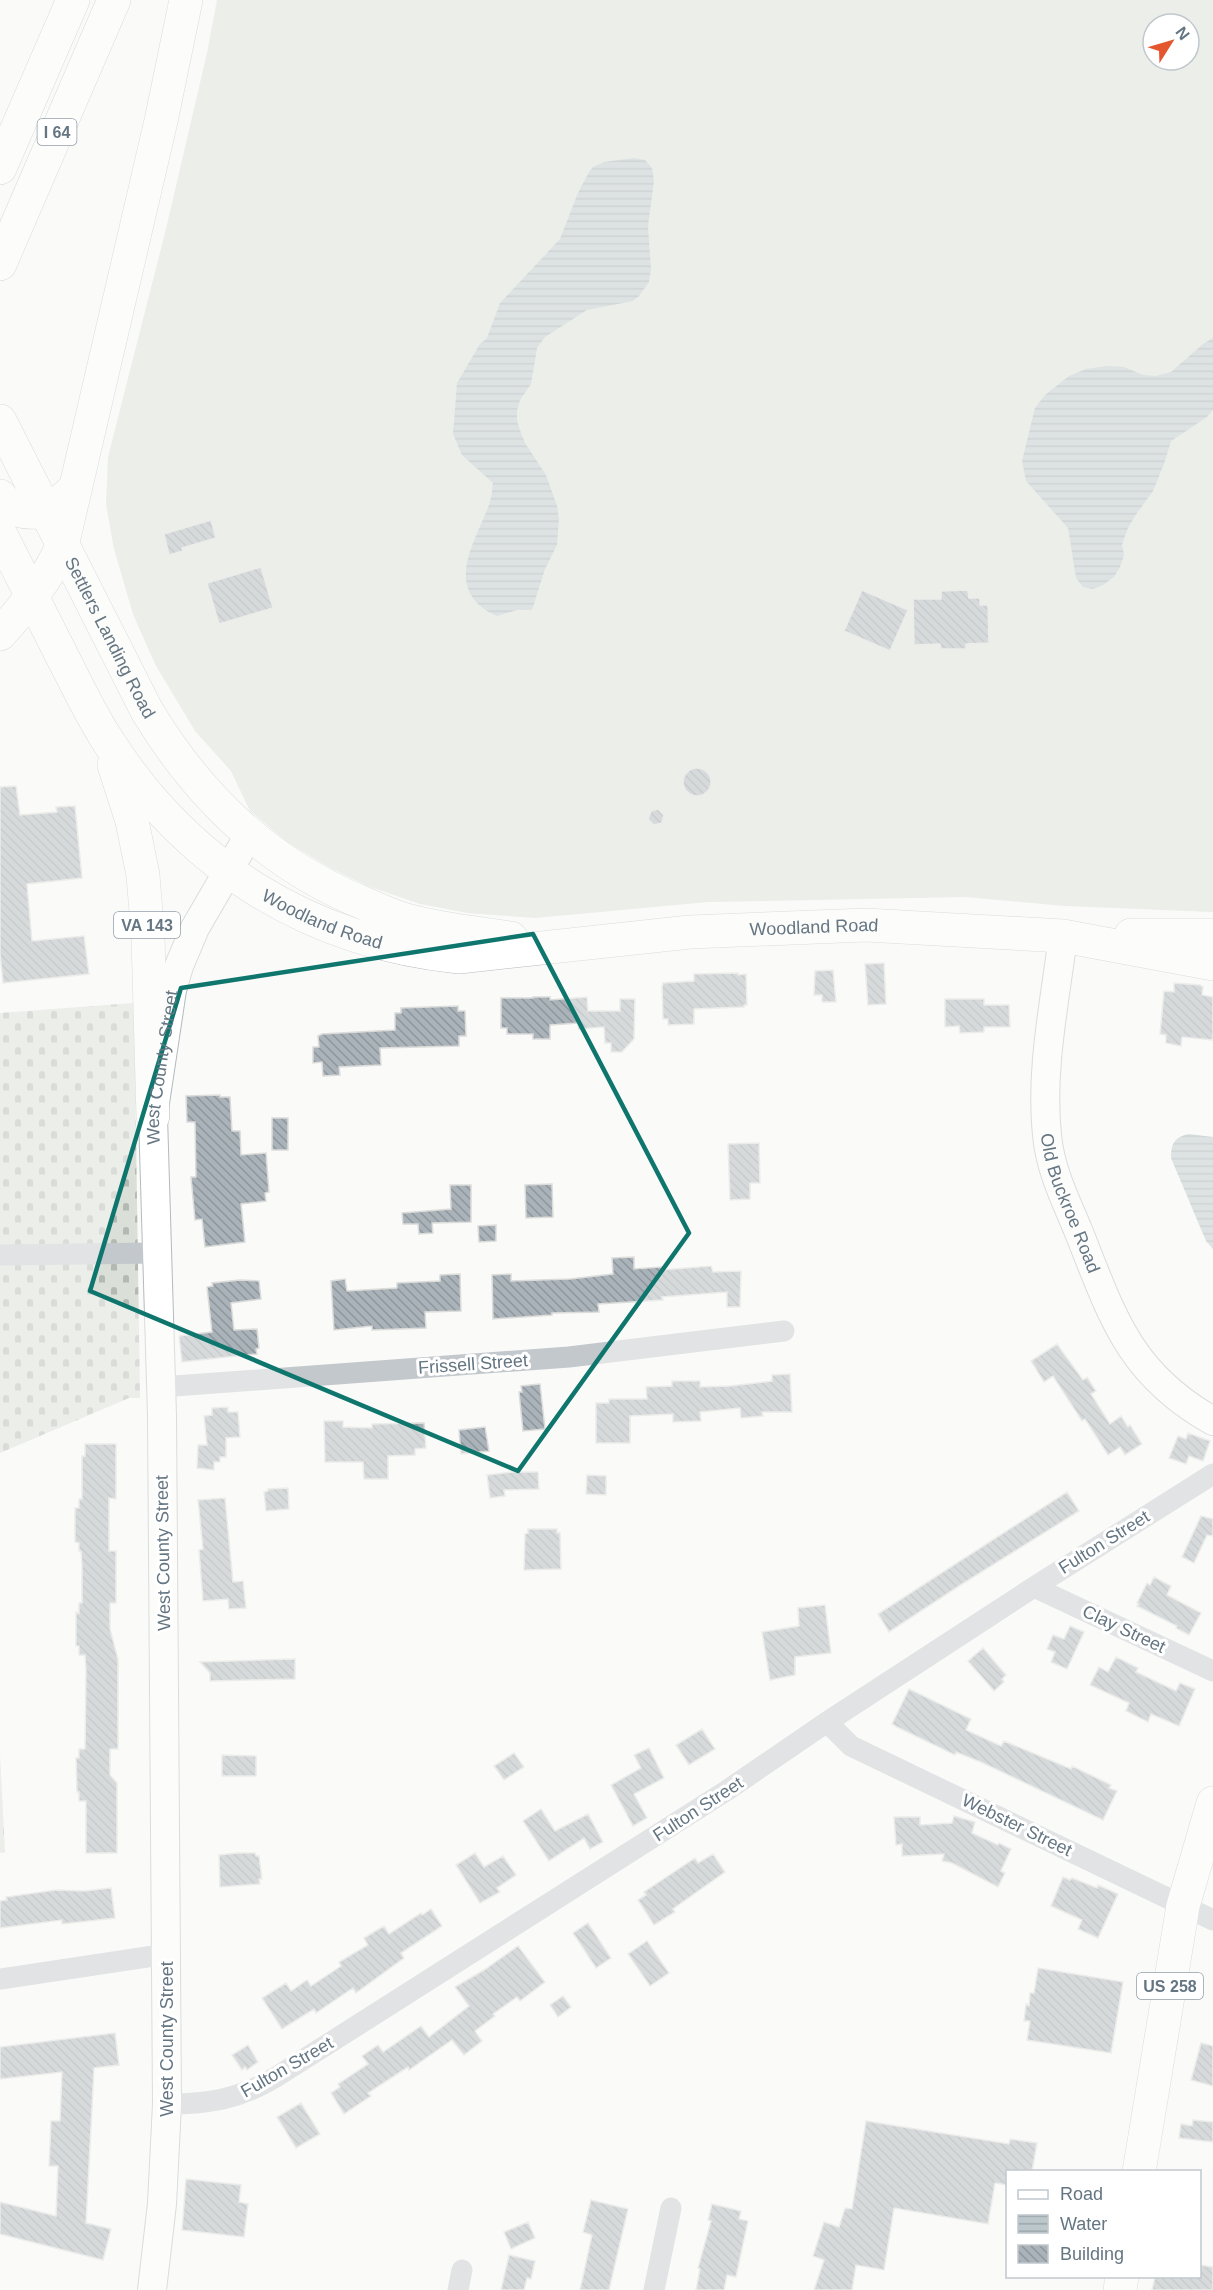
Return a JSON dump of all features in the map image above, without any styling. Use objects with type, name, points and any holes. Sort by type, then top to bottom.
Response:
[{"type":"main road","name":"I 64","points":[[0,168],[72,0]]},
{"type":"main road","name":"I 64","points":[[0,264],[114,0]]},
{"type":"main road","points":[[0,634],[47,577],[62,546],[161,121],[186,0]]},
{"type":"main road","name":"Settlers Landing Road","points":[[0,421],[147,711],[165,741],[209,797],[249,835]]},
{"type":"main road","points":[[0,496],[17,510],[45,510],[62,502],[75,488]]},
{"type":"main road","name":"VA 143","points":[[0,533],[107,740],[132,821],[143,875],[148,937],[153,1116]]},
{"type":"main road","points":[[107,740],[139,785],[159,808],[198,848],[227,872]]},
{"type":"main road","name":"West County Street","points":[[152,2290],[162,2204],[167,2104],[161,1387],[153,1116],[172,990],[195,928],[249,835]]},
{"type":"main road","name":"Woodland Road","points":[[249,835],[315,881],[400,919],[462,932],[567,945]]},
{"type":"main road","name":"Woodland Road","points":[[227,872],[249,887],[321,924],[415,952],[459,957],[690,932],[866,925],[1063,936],[1213,935]]},
{"type":"main road","name":"Woodland Road","points":[[1063,936],[1213,964]]},
{"type":"main road","name":"Old Buckroe Road","points":[[1063,936],[1046,1080],[1047,1136],[1053,1166],[1110,1308],[1133,1353],[1173,1395],[1213,1421]]},
{"type":"main road","name":"US 258","points":[[1139,2170],[1183,1906],[1213,1803]]},
{"type":"street","points":[[0,1254],[156,1253]]},
{"type":"street","name":"Frissell Street","points":[[161,1387],[569,1357],[784,1331]]},
{"type":"street","name":"Fulton Street","points":[[167,2104],[225,2100],[268,2082],[726,1791],[1034,1587],[1213,1474]]},
{"type":"street","name":"Clay Street","points":[[1034,1587],[1213,1671]]},
{"type":"street","name":"Webster Street","points":[[827,1722],[851,1746],[1213,1920]]},
{"type":"street","points":[[0,1979],[167,1954]]},
{"type":"street","points":[[654,2290],[671,2208]]},
{"type":"highlighted area","points":[[533,934],[689,1233],[518,1471],[90,1291],[181,988]]},
{"type":"green space","points":[[217,0],[1213,0],[1213,912],[1065,906],[965,897],[708,902],[535,918],[468,913],[420,904],[368,886],[332,869],[287,842],[250,811],[231,771],[195,731],[155,664],[133,614],[114,549],[106,504],[108,457],[166,229]]},
{"type":"green space","points":[[134,1003],[140,1398],[129,1398],[0,1453],[0,1013]]},
{"type":"green space","points":[[0,1755],[5,1852],[0,1853]]},
{"type":"water","points":[[634,158],[645,160],[652,168],[654,181],[648,226],[651,269],[649,282],[633,301],[587,310],[545,337],[537,348],[531,384],[520,400],[517,421],[525,443],[546,475],[557,506],[559,519],[557,545],[545,569],[532,610],[517,610],[497,616],[480,605],[470,593],[466,579],[471,549],[490,502],[493,483],[462,455],[453,434],[457,383],[480,344],[487,338],[500,303],[560,239],[589,172],[593,167],[604,162]]},
{"type":"water","points":[[1213,338],[1213,410],[1207,417],[1171,441],[1153,491],[1127,530],[1122,545],[1124,555],[1114,577],[1093,589],[1083,587],[1076,578],[1068,528],[1026,481],[1022,461],[1035,408],[1045,395],[1069,376],[1086,369],[1107,366],[1124,367],[1143,375],[1156,376],[1171,372]]},
{"type":"water","points":[[1189,1134],[1213,1137],[1213,1249],[1206,1241],[1171,1158],[1174,1142]]},
{"type":"building","points":[[211,520],[216,538],[182,548],[183,551],[169,555],[164,534]]},
{"type":"building","points":[[261,567],[273,608],[219,624],[207,583]]},
{"type":"building","points":[[862,590],[908,610],[890,651],[844,631]]},
{"type":"building","points":[[968,590],[969,598],[980,598],[980,605],[988,605],[989,643],[966,644],[966,649],[941,649],[940,644],[914,645],[913,599],[941,599],[941,591]]},
{"type":"building","points":[[697,768],[707,772],[711,782],[707,792],[697,796],[687,792],[683,782],[687,772]]},
{"type":"building","points":[[16,786],[20,815],[57,812],[56,807],[75,806],[82,878],[27,884],[32,941],[84,936],[89,974],[3,983],[0,953],[0,787]]},
{"type":"building","points":[[658,809],[664,815],[662,823],[654,825],[648,819],[651,811]]},
{"type":"building","points":[[884,963],[886,1004],[868,1005],[865,964]]},
{"type":"building","points":[[833,970],[836,1002],[822,1002],[822,995],[814,995],[815,971]]},
{"type":"building","points":[[738,973],[738,975],[746,974],[747,1005],[744,1007],[694,1009],[694,1024],[668,1025],[668,1019],[663,1019],[663,983],[694,981],[694,974]]},
{"type":"building","points":[[1174,983],[1200,985],[1203,987],[1202,995],[1213,997],[1213,1040],[1182,1037],[1181,1046],[1166,1043],[1166,1035],[1160,1034],[1164,991],[1174,992]]},
{"type":"building","points":[[550,997],[550,1000],[587,997],[588,1011],[620,1011],[620,999],[635,999],[634,1039],[622,1052],[611,1052],[611,1043],[605,1043],[604,1027],[579,1029],[578,1023],[550,1025],[550,1039],[533,1039],[533,1034],[507,1034],[507,1028],[501,1028],[501,998]]},
{"type":"building","points":[[945,999],[984,999],[984,1005],[1009,1005],[1010,1027],[984,1027],[984,1032],[960,1033],[959,1026],[945,1027]]},
{"type":"building","points":[[458,1006],[458,1011],[465,1011],[466,1036],[459,1036],[459,1046],[380,1048],[381,1065],[339,1067],[340,1075],[323,1076],[322,1062],[313,1063],[313,1047],[319,1047],[318,1036],[322,1034],[395,1030],[395,1013],[401,1013],[401,1008]]},
{"type":"building","points":[[220,1095],[220,1097],[230,1097],[232,1131],[240,1131],[241,1155],[266,1153],[269,1192],[265,1193],[266,1201],[241,1204],[245,1242],[205,1247],[202,1219],[195,1220],[191,1177],[196,1177],[195,1122],[187,1122],[186,1096]]},
{"type":"building","points":[[272,1118],[288,1118],[288,1150],[272,1150]]},
{"type":"building","points":[[759,1143],[760,1183],[750,1183],[750,1199],[730,1200],[728,1144]]},
{"type":"building","points":[[552,1184],[553,1217],[526,1218],[525,1185]]},
{"type":"building","points":[[450,1185],[471,1185],[471,1222],[432,1223],[433,1233],[419,1234],[418,1224],[403,1224],[402,1213],[451,1209]]},
{"type":"building","points":[[496,1225],[496,1241],[479,1242],[478,1226]]},
{"type":"building","points":[[634,1257],[634,1269],[662,1267],[662,1270],[711,1266],[713,1272],[741,1271],[740,1307],[727,1307],[727,1292],[662,1297],[663,1300],[598,1304],[599,1312],[552,1313],[552,1315],[493,1319],[492,1275],[511,1274],[511,1281],[570,1279],[613,1274],[612,1258]]},
{"type":"building","points":[[460,1274],[461,1311],[425,1312],[426,1328],[372,1330],[372,1326],[334,1330],[331,1281],[345,1279],[347,1291],[397,1288],[397,1283],[440,1281],[440,1275]]},
{"type":"building","points":[[240,1280],[259,1281],[261,1299],[231,1303],[234,1330],[257,1329],[259,1348],[256,1349],[257,1354],[182,1362],[179,1336],[212,1332],[207,1287],[213,1286],[212,1283]]},
{"type":"building","points":[[1057,1344],[1083,1380],[1087,1377],[1096,1391],[1091,1394],[1110,1424],[1121,1416],[1128,1427],[1130,1425],[1142,1444],[1125,1455],[1120,1447],[1108,1455],[1085,1419],[1082,1421],[1053,1376],[1044,1382],[1031,1361]]},
{"type":"building","points":[[790,1374],[792,1412],[762,1412],[763,1416],[741,1418],[740,1408],[700,1412],[701,1421],[673,1422],[673,1414],[630,1416],[630,1443],[596,1443],[596,1403],[609,1403],[609,1399],[647,1399],[646,1387],[672,1386],[672,1381],[700,1381],[700,1387],[730,1386],[772,1381],[772,1375]]},
{"type":"building","points":[[540,1384],[545,1429],[523,1431],[519,1392],[522,1392],[521,1386]]},
{"type":"building","points":[[228,1407],[228,1412],[238,1412],[240,1437],[226,1438],[226,1457],[220,1457],[220,1462],[214,1462],[214,1470],[197,1468],[198,1445],[207,1445],[204,1416],[212,1415],[212,1408]]},
{"type":"building","points":[[324,1421],[343,1421],[343,1427],[372,1428],[372,1424],[424,1423],[426,1448],[415,1449],[415,1455],[388,1456],[388,1479],[364,1479],[363,1462],[325,1462]]},
{"type":"building","points":[[485,1427],[489,1451],[461,1454],[459,1430]]},
{"type":"building","points":[[1188,1433],[1210,1441],[1203,1461],[1189,1456],[1186,1464],[1169,1458],[1178,1436],[1186,1439]]},
{"type":"building","points":[[85,1444],[116,1444],[116,1499],[109,1498],[109,1551],[116,1551],[116,1603],[110,1603],[110,1629],[118,1659],[118,1749],[110,1749],[110,1775],[117,1783],[117,1853],[86,1853],[86,1801],[79,1801],[79,1792],[77,1792],[76,1758],[79,1758],[79,1749],[85,1749],[86,1670],[85,1655],[79,1655],[79,1646],[76,1646],[76,1612],[79,1613],[79,1603],[82,1603],[82,1565],[79,1543],[75,1542],[75,1508],[79,1508],[79,1499],[82,1499],[82,1456],[85,1456]]},
{"type":"building","points":[[538,1472],[539,1489],[504,1490],[505,1496],[490,1498],[487,1475]]},
{"type":"building","points":[[587,1475],[606,1476],[606,1495],[586,1494]]},
{"type":"building","points":[[288,1488],[289,1509],[266,1511],[264,1492],[268,1489]]},
{"type":"building","points":[[1067,1492],[1079,1511],[889,1632],[878,1614]]},
{"type":"building","points":[[225,1498],[233,1582],[243,1581],[246,1608],[229,1609],[228,1599],[203,1601],[199,1550],[203,1549],[198,1500]]},
{"type":"building","points":[[1201,1516],[1213,1519],[1213,1536],[1207,1535],[1194,1563],[1182,1557]]},
{"type":"building","points":[[528,1529],[557,1529],[557,1533],[560,1533],[561,1569],[524,1570],[525,1534],[528,1533]]},
{"type":"building","points":[[1154,1577],[1171,1586],[1167,1595],[1201,1613],[1189,1635],[1176,1628],[1177,1626],[1137,1606],[1147,1583],[1150,1585]]},
{"type":"building","points":[[825,1605],[831,1653],[795,1657],[795,1675],[770,1680],[762,1632],[799,1626],[798,1608]]},
{"type":"building","points":[[1070,1626],[1084,1632],[1067,1669],[1051,1662],[1055,1652],[1047,1649],[1053,1635],[1064,1639]]},
{"type":"building","points":[[983,1648],[1006,1675],[1002,1679],[1004,1682],[994,1691],[968,1661]]},
{"type":"building","points":[[1116,1657],[1138,1668],[1136,1672],[1176,1691],[1180,1683],[1195,1689],[1179,1726],[1151,1714],[1148,1722],[1126,1711],[1129,1703],[1090,1685],[1099,1667],[1108,1672]]},
{"type":"building","points":[[295,1659],[295,1679],[210,1681],[210,1673],[200,1662]]},
{"type":"building","points":[[909,1689],[971,1719],[966,1730],[1001,1746],[1004,1741],[1071,1769],[1072,1766],[1111,1785],[1109,1788],[1117,1791],[1103,1820],[983,1763],[956,1752],[955,1755],[892,1724]]},
{"type":"building","points":[[702,1729],[715,1749],[689,1765],[676,1745]]},
{"type":"building","points":[[649,1748],[664,1778],[634,1794],[647,1818],[633,1826],[611,1785],[641,1768],[634,1755]]},
{"type":"building","points":[[514,1753],[524,1767],[504,1780],[494,1766]]},
{"type":"building","points":[[222,1755],[256,1756],[256,1776],[222,1776]]},
{"type":"building","points":[[541,1809],[555,1831],[588,1814],[603,1842],[590,1849],[584,1838],[549,1861],[523,1821]]},
{"type":"building","points":[[954,1816],[975,1822],[972,1833],[1011,1849],[1001,1871],[1005,1873],[998,1887],[952,1863],[942,1861],[944,1854],[902,1856],[902,1844],[896,1845],[894,1817],[920,1817],[920,1825],[952,1823]]},
{"type":"building","points":[[255,1853],[259,1856],[262,1879],[259,1879],[260,1884],[220,1887],[219,1855]]},
{"type":"building","points":[[475,1853],[484,1867],[503,1856],[516,1875],[497,1888],[500,1892],[480,1903],[456,1865]]},
{"type":"building","points":[[713,1854],[725,1872],[673,1909],[675,1912],[654,1925],[638,1900],[646,1895],[644,1892],[695,1858],[698,1863]]},
{"type":"building","points":[[1063,1877],[1070,1880],[1072,1878],[1097,1888],[1098,1885],[1118,1894],[1098,1938],[1078,1929],[1082,1920],[1051,1906]]},
{"type":"building","points":[[111,1888],[115,1918],[62,1924],[62,1920],[0,1928],[0,1901],[7,1900],[6,1897],[56,1890],[84,1891]]},
{"type":"building","points":[[431,1909],[442,1926],[401,1953],[404,1958],[356,1993],[353,1988],[316,2013],[314,2009],[282,2029],[262,1998],[286,1983],[291,1991],[307,1980],[311,1986],[341,1966],[339,1962],[368,1945],[364,1938],[384,1926],[389,1934]]},
{"type":"building","points":[[588,1923],[611,1958],[596,1968],[573,1933]]},
{"type":"building","points":[[647,1941],[669,1973],[650,1986],[628,1954]]},
{"type":"building","points":[[518,1946],[545,1982],[520,2001],[517,1997],[493,2014],[495,2016],[475,2031],[482,2041],[464,2055],[452,2040],[409,2070],[408,2067],[368,2093],[371,2096],[344,2114],[331,2093],[340,2087],[338,2084],[368,2064],[362,2056],[378,2045],[383,2052],[421,2026],[429,2037],[469,2006],[455,1987]]},
{"type":"building","points":[[1038,1968],[1123,1982],[1111,2053],[1027,2040],[1030,2021],[1024,2021],[1026,2004],[1029,2005],[1030,1993],[1034,1993]]},
{"type":"building","points":[[563,1996],[571,2007],[558,2017],[550,2005]]},
{"type":"building","points":[[115,2033],[119,2065],[94,2068],[86,2223],[111,2229],[103,2260],[0,2234],[0,2202],[56,2216],[58,2166],[49,2166],[51,2121],[60,2121],[62,2072],[0,2079],[0,2047]]},
{"type":"building","points":[[1201,2043],[1213,2046],[1213,2086],[1191,2080]]},
{"type":"building","points":[[248,2045],[258,2062],[247,2070],[245,2067],[242,2070],[232,2055]]},
{"type":"building","points":[[301,2103],[320,2134],[296,2148],[277,2117]]},
{"type":"building","points":[[1193,2120],[1213,2122],[1213,2142],[1179,2138],[1181,2124],[1192,2126]]},
{"type":"building","points":[[866,2121],[1009,2144],[1010,2139],[1037,2143],[1032,2170],[1006,2170],[1006,2185],[995,2183],[988,2224],[894,2208],[884,2270],[856,2265],[852,2290],[814,2290],[824,2260],[813,2256],[824,2222],[839,2227],[845,2208],[852,2209]]},
{"type":"building","points":[[186,2179],[241,2185],[239,2202],[248,2204],[244,2237],[182,2230]]},
{"type":"building","points":[[591,2200],[628,2209],[609,2290],[580,2290],[592,2235],[583,2232]]},
{"type":"building","points":[[712,2204],[741,2211],[739,2219],[748,2221],[736,2277],[727,2275],[724,2290],[696,2290],[700,2269],[698,2268],[711,2221],[708,2220]]},
{"type":"building","points":[[528,2222],[535,2238],[511,2249],[504,2232]]},
{"type":"building","points":[[509,2255],[535,2261],[531,2279],[527,2278],[524,2290],[501,2290]]},
{"type":"building","points":[[1201,2265],[1213,2267],[1213,2290],[1152,2290],[1155,2278],[1201,2278]]}]
